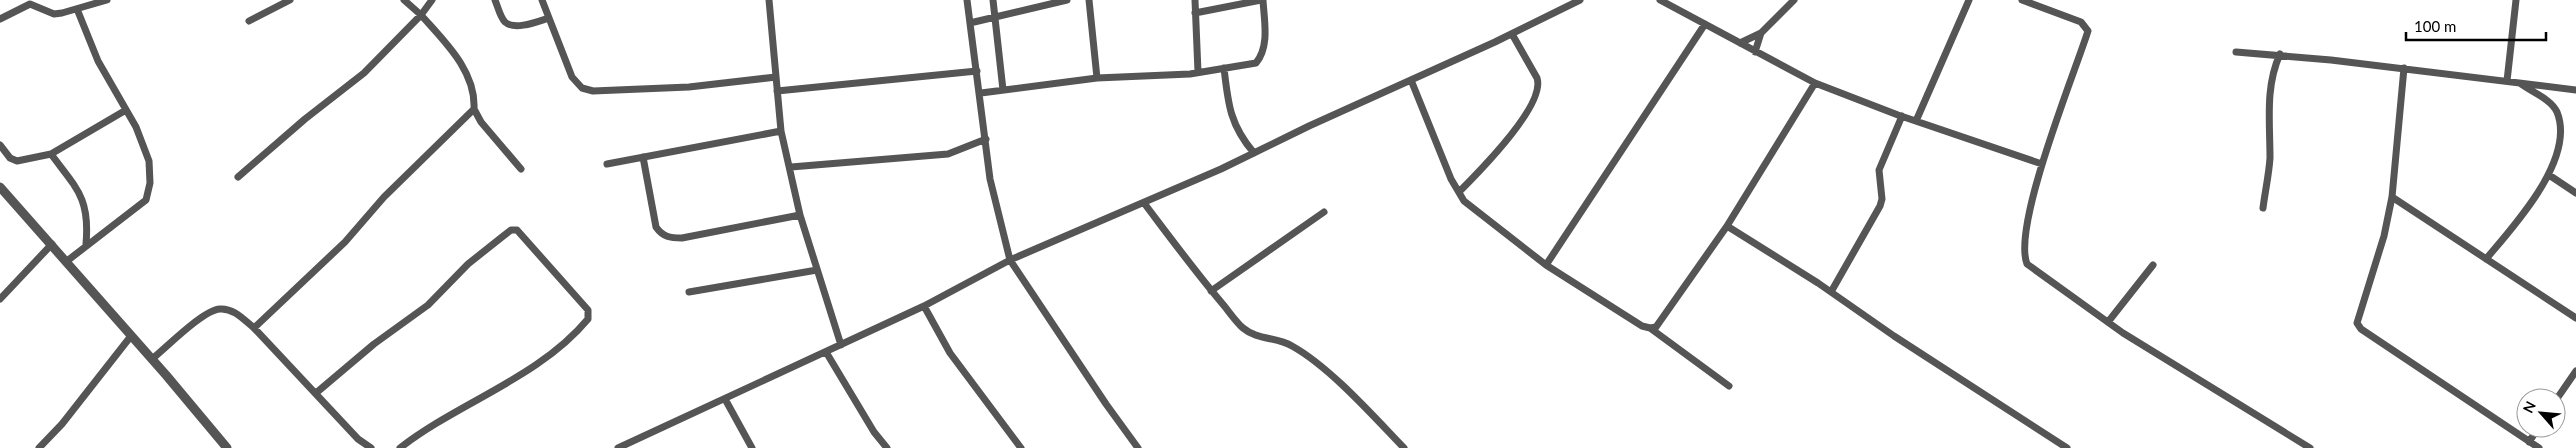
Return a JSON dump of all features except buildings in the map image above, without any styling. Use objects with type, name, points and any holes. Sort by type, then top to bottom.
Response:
[{"type":"street","points":[[0,18],[30,4],[54,14],[106,0]]},
{"type":"street","points":[[249,20],[290,0]]},
{"type":"street","points":[[404,0],[421,15],[460,61],[472,87],[474,109],[482,122],[521,169]]},
{"type":"street","points":[[238,176],[364,73],[421,15],[432,0]]},
{"type":"street","points":[[495,0],[505,22],[510,25],[518,26],[549,18]]},
{"type":"street","points":[[542,0],[572,76],[582,88],[593,91],[689,87],[776,77]]},
{"type":"street","points":[[769,0],[782,131],[800,215],[841,344]]},
{"type":"street","points":[[967,0],[996,212],[1010,260],[1106,404],[1138,448]]},
{"type":"street","points":[[993,0],[1003,90]]},
{"type":"street","points":[[970,23],[1067,0]]},
{"type":"street","points":[[1089,0],[1097,78]]},
{"type":"street","points":[[1195,0],[1198,72]]},
{"type":"street","points":[[981,93],[1097,78],[1198,72],[1256,63],[1260,58],[1265,40],[1262,0],[1195,13]]},
{"type":"street","points":[[624,447],[924,306],[1010,260],[1144,203],[1254,153],[1512,34],[1580,0]]},
{"type":"street","points":[[1660,0],[1815,82],[1902,116],[2042,164]]},
{"type":"street","points":[[1740,43],[1761,32],[1794,0]]},
{"type":"street","points":[[1916,121],[1969,0]]},
{"type":"street","points":[[2022,0],[2081,22],[2088,31],[2037,176],[2024,247],[2027,264],[2108,322],[2310,448]]},
{"type":"street","points":[[2507,80],[2516,0]]},
{"type":"street","points":[[67,261],[86,244],[146,200],[150,183],[149,161],[136,127],[98,61],[77,9]]},
{"type":"street","points":[[1546,265],[1705,24]]},
{"type":"street","points":[[1756,52],[1761,32]]},
{"type":"street","points":[[1459,192],[1507,140],[1537,96],[1539,85],[1537,78],[1512,34]]},
{"type":"street","points":[[2236,52],[2280,54],[2507,80],[2576,90]]},
{"type":"street","points":[[2263,208],[2270,160],[2270,90],[2273,69],[2280,54]]},
{"type":"street","points":[[1224,68],[1234,126],[1240,137],[1254,153]]},
{"type":"street","points":[[2404,68],[2392,197],[2384,236],[2357,322],[2369,334],[2539,448]]},
{"type":"street","points":[[777,91],[977,71]]},
{"type":"street","points":[[1411,80],[1448,171],[1464,201],[1546,265],[1642,326],[1650,328],[1656,327],[1727,226],[1815,82]]},
{"type":"street","points":[[2486,258],[2521,217],[2549,175],[2558,149],[2560,131],[2558,114],[2548,101],[2518,83]]},
{"type":"street","points":[[254,328],[339,248],[384,197],[474,109]]},
{"type":"street","points":[[0,145],[10,158],[17,161],[51,154],[126,110]]},
{"type":"street","points":[[1831,292],[1880,206],[1882,199],[1879,170],[1902,116]]},
{"type":"street","points":[[607,164],[782,131]]},
{"type":"street","points":[[791,167],[948,154],[986,139]]},
{"type":"street","points":[[51,154],[75,186],[86,207],[86,244]]},
{"type":"street","points":[[643,157],[656,227],[661,234],[667,237],[682,238],[800,215]]},
{"type":"street","points":[[2549,175],[2576,193]]},
{"type":"street","points":[[0,187],[67,261],[227,448]]},
{"type":"street","points":[[2392,197],[2576,318]]},
{"type":"street","points":[[1144,203],[1211,291],[1243,328],[1252,334],[1279,340],[1293,346],[1319,366],[1404,448]]},
{"type":"street","points":[[1211,291],[1324,212]]},
{"type":"street","points":[[1727,226],[1831,292],[2067,448]]},
{"type":"street","points":[[316,393],[374,344],[428,305],[468,264],[510,230],[517,230],[588,310],[588,319],[576,334],[556,350],[508,381],[426,428],[400,448]]},
{"type":"street","points":[[0,299],[52,244]]},
{"type":"street","points":[[2108,322],[2153,265]]},
{"type":"street","points":[[689,292],[817,270]]},
{"type":"street","points":[[924,306],[950,353],[1021,448]]},
{"type":"street","points":[[152,359],[208,312],[220,309],[228,310],[237,314],[254,328],[352,433],[371,448]]},
{"type":"street","points":[[1650,328],[1729,386]]},
{"type":"street","points":[[39,448],[62,424],[131,336]]},
{"type":"street","points":[[826,352],[874,432],[887,448]]},
{"type":"street","points":[[2564,388],[2576,371]]},
{"type":"street","points":[[726,399],[752,448]]},
{"type":"street","points":[[2529,442],[2532,438]]}]
